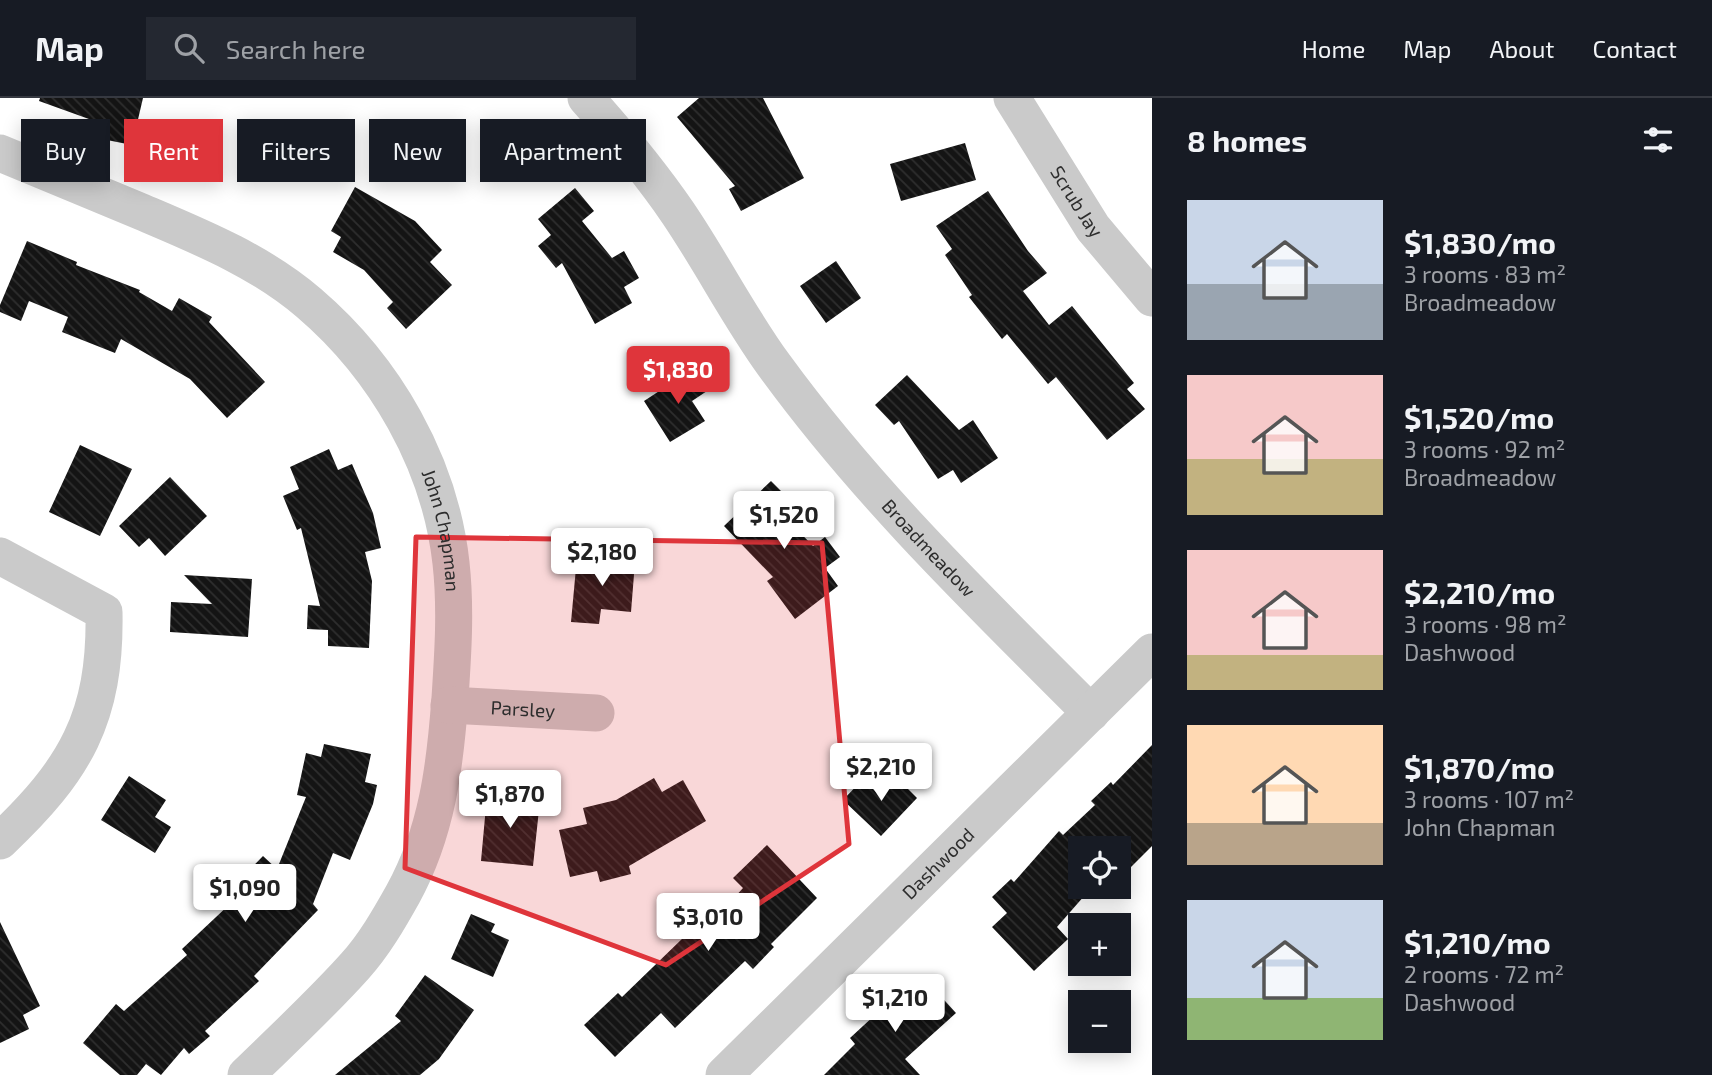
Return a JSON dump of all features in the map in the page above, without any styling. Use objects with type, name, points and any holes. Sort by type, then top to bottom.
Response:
[{"type":"street","name":"Broadmeadow","points":[[586,98],[640,160],[678,213],[774,365],[867,483],[1091,713]]},
{"type":"street","name":"Scrub Jay","points":[[1012,98],[1093,228],[1152,298]]},
{"type":"street","name":"John Chapman","points":[[0,153],[237,254],[274,276],[308,302],[340,331],[393,399],[430,477],[442,518],[454,603],[449,705],[445,765],[436,808],[422,850],[405,890],[383,929],[357,964],[246,1075]]},
{"type":"street","points":[[0,556],[104,612],[104,643],[97,694],[80,743],[53,787],[0,841]]},
{"type":"street","name":"Dashwood","points":[[724,1075],[1152,652]]},
{"type":"street","name":"Parsley","points":[[449,705],[596,713]]},
{"type":"highlighted area","points":[[416,537],[822,543],[849,844],[666,965],[405,868]]},
{"type":"building","points":[[40,98],[143,98],[138,119],[124,119],[124,143],[110,141],[110,119],[89,119],[39,101]]},
{"type":"building","points":[[699,98],[763,98],[804,178],[741,211],[729,189],[735,186],[677,117]]},
{"type":"building","points":[[965,143],[976,180],[901,201],[890,164]]},
{"type":"building","points":[[355,187],[415,221],[442,250],[430,262],[452,285],[406,329],[387,308],[393,302],[364,270],[333,252],[341,237],[331,231]]},
{"type":"building","points":[[575,188],[594,211],[582,221],[612,258],[624,251],[639,278],[624,287],[632,303],[595,324],[562,263],[556,268],[538,246],[551,235],[538,219]]},
{"type":"building","points":[[988,191],[1028,251],[1047,273],[1023,291],[1049,325],[1072,306],[1134,383],[1127,389],[1145,409],[1107,440],[1056,377],[1048,384],[1007,334],[1002,339],[969,297],[972,295],[945,255],[952,249],[936,226]]},
{"type":"building","points":[[27,241],[77,262],[76,265],[140,290],[139,292],[172,311],[179,298],[212,317],[209,322],[265,382],[227,418],[190,379],[121,339],[115,353],[62,332],[68,317],[29,301],[21,321],[0,312],[0,305]]},
{"type":"building","points":[[836,261],[861,298],[826,323],[800,286]]},
{"type":"building","points":[[693,369],[707,391],[692,401],[705,421],[670,442],[644,401]]},
{"type":"building","points":[[907,375],[959,430],[973,420],[998,458],[961,483],[953,470],[938,479],[899,421],[894,425],[875,405]]},
{"type":"building","points":[[80,445],[132,469],[100,536],[49,512]]},
{"type":"building","points":[[329,449],[338,470],[352,464],[373,513],[381,548],[365,552],[372,581],[369,648],[328,646],[328,630],[307,629],[308,605],[320,606],[301,528],[297,530],[283,496],[299,489],[290,467]]},
{"type":"building","points":[[170,477],[207,516],[165,556],[149,538],[139,547],[119,526]]},
{"type":"building","points":[[771,481],[789,499],[778,510],[813,546],[825,537],[840,557],[825,568],[838,586],[795,619],[767,581],[773,577],[724,526]]},
{"type":"building","points":[[577,557],[635,562],[631,612],[601,609],[599,624],[571,622]]},
{"type":"building","points":[[184,575],[252,579],[248,637],[170,632],[171,602],[212,604]]},
{"type":"building","points":[[324,744],[371,754],[365,782],[377,785],[373,804],[350,860],[333,853],[313,904],[318,910],[254,976],[259,981],[205,1031],[210,1036],[189,1054],[184,1048],[161,1075],[146,1064],[137,1075],[120,1075],[83,1043],[116,1004],[124,1011],[187,955],[182,949],[232,902],[225,895],[263,856],[277,869],[306,797],[297,795],[306,753],[321,757]]},
{"type":"building","points":[[1152,745],[1152,846],[1131,867],[1131,836],[1068,836],[1068,899],[1082,899],[1057,927],[1068,939],[1034,971],[992,927],[1007,913],[992,897],[1011,879],[1014,882],[1059,831],[1063,835],[1095,805],[1091,801],[1111,782],[1113,785]]},
{"type":"building","points":[[893,774],[917,798],[881,836],[843,800],[863,779],[876,792]]},
{"type":"building","points":[[129,776],[166,800],[155,817],[171,827],[155,853],[101,820]]},
{"type":"building","points":[[654,778],[662,792],[683,780],[706,821],[629,866],[631,874],[600,882],[597,871],[570,877],[559,830],[587,824],[583,808],[616,800]]},
{"type":"building","points":[[487,795],[540,800],[533,866],[481,861]]},
{"type":"building","points":[[767,845],[817,898],[771,944],[774,947],[753,969],[745,961],[675,1028],[661,1013],[615,1057],[584,1025],[618,993],[622,997],[683,938],[674,930],[691,911],[708,927],[743,888],[733,878]]},
{"type":"building","points":[[471,914],[495,924],[491,932],[509,940],[493,977],[451,959]]},
{"type":"building","points":[[0,922],[40,1006],[23,1015],[29,1029],[0,1043]]},
{"type":"building","points":[[425,975],[474,1010],[439,1059],[420,1075],[335,1075],[401,1021],[395,1016]]},
{"type":"building","points":[[926,980],[956,1013],[905,1059],[920,1075],[824,1075],[855,1044],[850,1038],[876,1014],[873,1011],[898,988],[907,998]]}]
